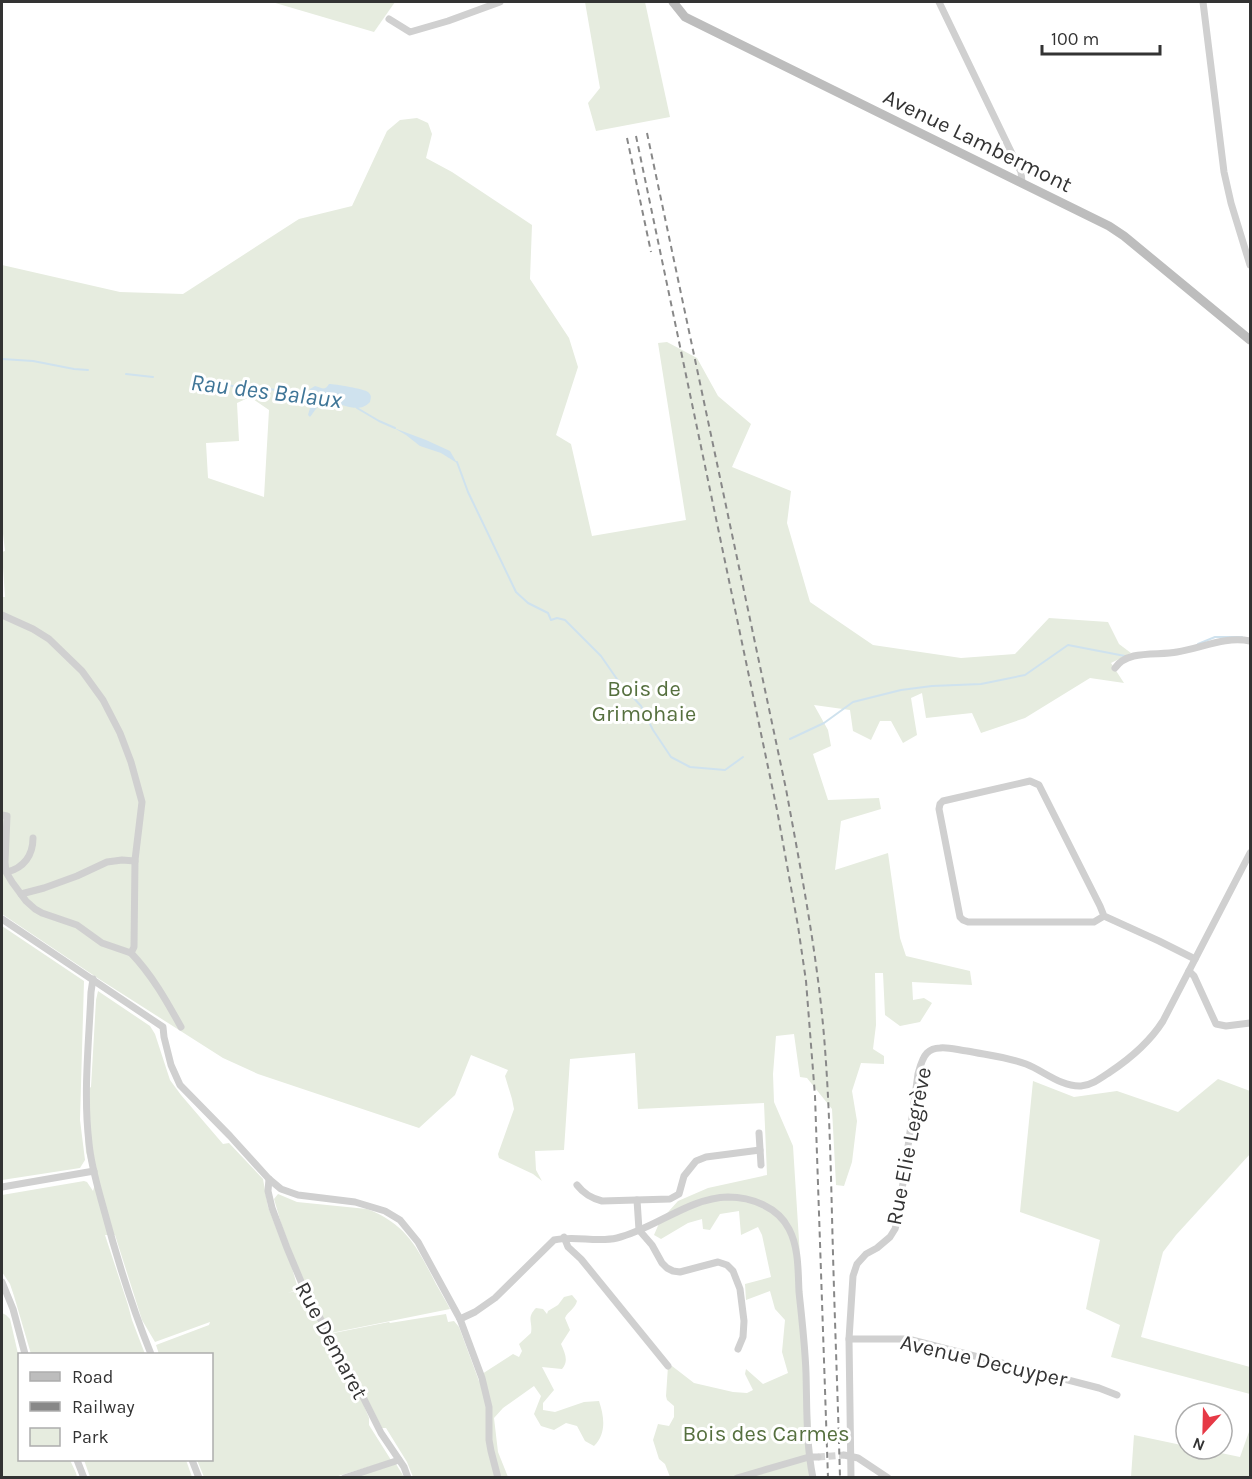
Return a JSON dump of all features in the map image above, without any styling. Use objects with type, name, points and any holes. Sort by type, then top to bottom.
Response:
[{"type":"street","points":[[389,19],[410,32],[500,2]]},
{"type":"street","name":"Avenue Lambermont","points":[[673,2],[685,18],[1099,220],[1124,236],[1251,340]]},
{"type":"street","points":[[939,2],[1021,172],[1022,182]]},
{"type":"street","points":[[1203,2],[1224,172],[1251,265]]},
{"type":"street","points":[[2,615],[49,639],[82,671],[103,700],[120,733],[142,802],[135,861],[134,947],[131,953]]},
{"type":"street","points":[[1115,668],[1118,664],[1142,654],[1178,652],[1222,640],[1251,641]]},
{"type":"street","points":[[1104,916],[1094,922],[968,922],[963,920],[960,917],[939,809],[940,804],[944,801],[1030,781],[1035,782],[1044,795],[1104,916],[1195,959]]},
{"type":"street","points":[[2,815],[7,816],[5,871],[21,894],[42,913],[76,925],[102,943],[131,953],[159,987],[181,1027]]},
{"type":"street","points":[[5,871],[16,870],[25,863],[33,850],[33,838]]},
{"type":"street","name":"Rue Elie Legrève","points":[[851,1478],[847,1455],[850,1444],[849,1339],[853,1276],[857,1264],[866,1254],[890,1237],[895,1229],[918,1074],[926,1054],[942,1047],[1027,1064],[1071,1085],[1083,1086],[1093,1083],[1129,1059],[1155,1034],[1251,853]]},
{"type":"street","points":[[21,894],[77,876],[107,862],[135,861]]},
{"type":"street","points":[[2,919],[164,1026],[164,1037],[171,1065],[180,1085],[278,1186],[298,1195],[370,1206],[396,1217],[406,1226],[418,1242],[460,1319],[482,1378],[489,1403],[489,1440],[498,1478]]},
{"type":"street","points":[[1189,970],[1216,1024],[1226,1026],[1251,1023]]},
{"type":"street","points":[[93,979],[86,1101],[89,1145],[110,1233],[151,1353]]},
{"type":"street","points":[[759,1133],[761,1165]]},
{"type":"street","points":[[577,1185],[592,1199],[602,1201],[670,1200],[679,1194],[684,1176],[696,1161],[706,1157],[760,1150]]},
{"type":"street","points":[[2,1187],[94,1171]]},
{"type":"street","name":"Rue Demaret","points":[[269,1179],[270,1195],[280,1231],[305,1291],[381,1433],[405,1469],[408,1478]]},
{"type":"street","points":[[270,1195],[278,1186]]},
{"type":"street","points":[[460,1319],[488,1304],[551,1242],[564,1238],[617,1238],[714,1198],[745,1198],[758,1202],[771,1209],[782,1219],[789,1229],[796,1252],[805,1360],[809,1457],[813,1478]]},
{"type":"street","points":[[637,1200],[639,1230],[671,1271],[680,1272],[718,1262],[727,1265],[733,1271],[739,1284],[744,1315],[743,1337],[738,1349]]},
{"type":"street","points":[[564,1238],[568,1246],[668,1366]]},
{"type":"street","points":[[2,1282],[11,1303],[25,1353]]},
{"type":"street","points":[[2,1306],[11,1303]]},
{"type":"street","name":"Avenue Decuyper","points":[[849,1339],[908,1338],[1099,1388],[1117,1395]]},
{"type":"street","points":[[847,1455],[858,1458],[888,1478]]},
{"type":"street","points":[[737,1478],[809,1457],[818,1457]]},
{"type":"street","points":[[344,1478],[399,1460]]},
{"type":"street","points":[[77,1461],[84,1478]]},
{"type":"street","points":[[192,1461],[199,1478]]},
{"type":"green space","points":[[272,2],[395,2],[374,32]]},
{"type":"green space","points":[[585,2],[645,2],[670,117],[596,131],[588,103],[600,88]]},
{"type":"green space","name":"Bois de Grimohaie","points":[[417,118],[428,123],[432,134],[426,158],[452,172],[532,225],[530,279],[569,338],[578,367],[556,435],[571,444],[592,536],[686,520],[658,343],[667,342],[697,358],[718,396],[751,424],[732,467],[791,491],[787,523],[810,602],[873,645],[961,658],[1015,654],[1049,618],[1108,622],[1119,644],[1131,653],[1111,663],[1124,683],[1090,678],[1025,718],[981,733],[972,713],[926,718],[922,693],[911,698],[917,735],[903,743],[891,721],[880,721],[871,740],[853,731],[850,710],[814,705],[828,730],[831,746],[813,754],[828,800],[879,798],[881,809],[841,821],[835,870],[888,853],[900,938],[906,956],[970,971],[972,985],[912,982],[913,1000],[924,998],[932,1003],[920,1022],[900,1026],[885,1015],[883,973],[875,973],[876,1025],[873,1049],[884,1056],[884,1064],[861,1063],[852,1091],[857,1121],[852,1162],[844,1186],[836,1185],[832,1109],[807,1078],[800,1077],[794,1034],[776,1036],[773,1074],[774,1102],[793,1146],[814,1477],[670,1477],[665,1464],[659,1459],[653,1440],[658,1424],[669,1426],[674,1417],[674,1406],[666,1396],[668,1366],[672,1366],[694,1383],[747,1393],[753,1390],[745,1374],[746,1369],[763,1384],[788,1373],[782,1352],[785,1320],[775,1309],[770,1291],[746,1300],[745,1284],[771,1277],[762,1235],[758,1227],[741,1235],[739,1211],[720,1214],[710,1230],[703,1229],[702,1219],[688,1223],[661,1239],[654,1235],[660,1221],[678,1201],[708,1188],[767,1175],[764,1103],[638,1109],[635,1053],[570,1059],[564,1150],[535,1151],[536,1170],[542,1181],[533,1174],[499,1158],[498,1154],[514,1109],[505,1076],[508,1070],[471,1055],[455,1095],[419,1128],[258,1074],[223,1058],[2,914],[2,597],[5,597],[2,552],[5,551],[2,525],[2,265],[120,292],[183,294],[299,219],[352,206],[387,131],[400,120]],"holes":[[[250,397],[269,410],[264,497],[208,478],[206,443],[239,441],[237,403]]]},
{"type":"green space","points":[[2,926],[84,981],[80,1120],[85,1160],[80,1168],[2,1180]]},
{"type":"green space","points":[[98,991],[150,1026],[155,1034],[170,1080],[181,1095],[223,1144],[229,1143],[263,1179],[268,1207],[298,1289],[288,1293],[298,1290],[299,1295],[307,1304],[313,1305],[329,1334],[446,1314],[448,1322],[454,1321],[459,1327],[479,1381],[482,1374],[513,1354],[519,1357],[522,1351],[519,1344],[531,1333],[531,1317],[536,1308],[543,1309],[547,1314],[564,1297],[572,1295],[577,1301],[565,1318],[570,1330],[561,1344],[566,1357],[564,1366],[562,1369],[542,1367],[554,1390],[543,1403],[543,1410],[555,1412],[584,1402],[599,1401],[603,1430],[594,1446],[585,1441],[577,1426],[566,1423],[554,1430],[541,1426],[534,1414],[541,1396],[534,1386],[503,1408],[494,1418],[498,1452],[508,1477],[413,1477],[407,1462],[386,1428],[382,1428],[346,1357],[342,1359],[365,1402],[369,1425],[391,1460],[335,1477],[204,1477],[197,1461],[213,1461],[213,1353],[159,1353],[156,1345],[209,1325],[210,1322],[155,1342],[142,1320],[115,1235],[105,1235],[145,1353],[31,1353],[10,1284],[2,1272],[2,1195],[84,1181],[93,1191],[95,1184],[86,1152],[85,1138],[90,1133],[88,1089],[91,1087]]},
{"type":"green space","points":[[1218,1079],[1250,1091],[1250,1154],[1163,1252],[1141,1337],[1250,1367],[1250,1394],[1111,1357],[1120,1325],[1086,1309],[1100,1240],[1020,1212],[1033,1081],[1074,1097],[1117,1091],[1178,1112]]},
{"type":"green space","points":[[278,1194],[297,1202],[367,1209],[392,1222],[402,1230],[417,1249],[450,1309],[331,1333],[299,1272],[274,1199]]},
{"type":"green space","points":[[2,1313],[10,1319],[18,1354],[18,1461],[70,1461],[77,1477],[2,1477]]},
{"type":"green space","points":[[1250,1429],[1250,1476],[1131,1477],[1134,1435],[1174,1443],[1174,1461],[1234,1461],[1234,1456],[1240,1457]]},
{"type":"green space","points":[[84,1461],[186,1461],[192,1477],[90,1477]]},
{"type":"green space","points":[[396,1464],[404,1477],[351,1478]]},
{"type":"water","points":[[329,384],[366,391],[371,396],[370,402],[358,408],[326,403],[318,407],[310,417],[308,415],[312,401],[308,394],[310,389],[315,386],[325,388]]},
{"type":"water","points":[[394,428],[450,451],[457,463],[441,453],[420,446]]},
{"type":"waterway","name":"Rau des Balaux","points":[[2,359],[33,361],[88,370]]},
{"type":"waterway","name":"Rau des Balaux","points":[[126,374],[153,377]]},
{"type":"waterway","name":"Rau des Balaux","points":[[201,380],[243,388],[262,388],[311,395]]},
{"type":"waterway","name":"Rau des Balaux","points":[[356,406],[395,428]]},
{"type":"waterway","name":"Rau des Balaux","points":[[457,462],[468,492],[516,592],[528,603],[548,613],[551,620],[557,618],[565,620],[601,656],[619,682],[641,706],[653,730],[671,757],[690,767],[725,770],[743,757]]},
{"type":"waterway","points":[[1198,644],[1215,637],[1242,637]]},
{"type":"waterway","points":[[790,739],[824,723],[853,702],[901,690],[981,684],[1025,675],[1068,645],[1125,656]]},
{"type":"tunnel","points":[[818,1457],[844,1455]]},
{"type":"railway","points":[[647,133],[786,789],[813,943],[828,1090],[840,1478]]},
{"type":"railway","points":[[636,136],[777,810],[806,981],[815,1096],[828,1478]]},
{"type":"railway","points":[[627,138],[651,252]]},
{"type":"park label","name":"Bois des Carmes","points":[[766,1433]]}]
